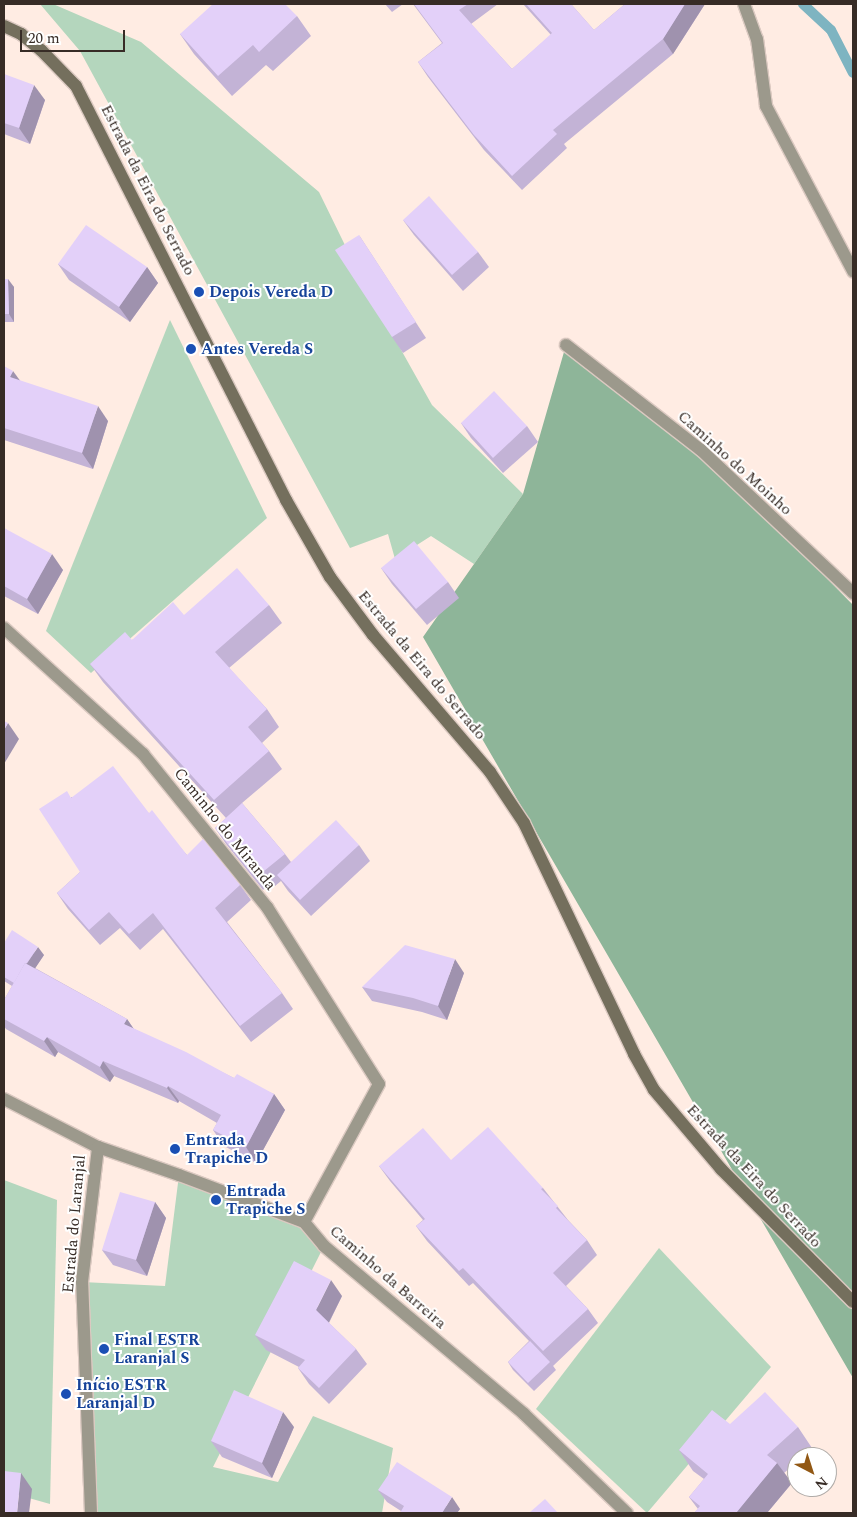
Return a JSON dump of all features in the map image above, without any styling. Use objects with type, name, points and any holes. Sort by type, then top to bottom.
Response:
[{"type":"main road","name":"Estrada da Eira do Serrado","points":[[4,26],[21,34],[41,50],[76,86],[286,500],[330,577],[373,635],[490,772],[524,823],[634,1054],[654,1090],[721,1169],[853,1302]]},
{"type":"street","points":[[744,4],[757,39],[766,106],[853,271]]},
{"type":"street","name":"Caminho do Moinho","points":[[566,345],[701,450],[853,593]]},
{"type":"street","name":"Caminho do Miranda","points":[[4,628],[143,754],[268,907],[379,1084],[304,1222]]},
{"type":"street","name":"Caminho da Barreira","points":[[4,1099],[98,1147],[304,1222],[324,1246],[524,1414],[627,1513]]},
{"type":"street","name":"Estrada do Laranjal","points":[[91,1513],[82,1282],[98,1147]]},
{"type":"green space","points":[[40,4],[53,4],[141,42],[319,192],[363,282],[432,405],[523,494],[474,564],[431,536],[395,559],[388,534],[350,548],[80,51]]},
{"type":"green space","points":[[170,320],[267,518],[91,673],[46,631]]},
{"type":"green space","points":[[566,345],[701,450],[853,605],[853,1378],[423,637],[523,494]]},
{"type":"green space","points":[[179,1175],[304,1222],[324,1246],[213,1467],[278,1482],[313,1416],[393,1448],[382,1513],[91,1513],[82,1282],[165,1286]]},
{"type":"green space","points":[[4,1180],[57,1200],[50,1504],[4,1491]]},
{"type":"green space","points":[[659,1248],[771,1367],[647,1513],[536,1409]]},
{"type":"building","points":[[213,4],[285,4],[297,16],[259,52],[253,45],[218,76],[180,34]]},
{"type":"building","points":[[414,4],[468,4],[459,10],[512,69],[552,33],[526,4],[571,4],[594,30],[625,4],[685,4],[663,39],[553,130],[557,134],[512,176],[474,135],[418,62],[443,43]]},
{"type":"building","points":[[4,74],[34,85],[19,128],[4,123]]},
{"type":"building","points":[[429,196],[478,252],[452,275],[403,220]]},
{"type":"building","points":[[86,225],[147,267],[119,307],[58,264]]},
{"type":"building","points":[[359,235],[416,322],[392,337],[335,250]]},
{"type":"building","points":[[4,279],[8,279],[9,314],[4,314]]},
{"type":"building","points":[[4,366],[13,371],[10,377],[98,406],[82,453],[4,428]]},
{"type":"building","points":[[494,391],[527,426],[493,458],[461,423]]},
{"type":"building","points":[[4,528],[52,554],[27,599],[4,586]]},
{"type":"building","points":[[414,541],[448,582],[416,609],[381,568]]},
{"type":"building","points":[[237,568],[269,605],[215,652],[267,709],[248,727],[269,751],[214,800],[90,664],[125,632],[132,640],[173,602],[184,615]]},
{"type":"building","points":[[4,721],[8,723],[4,730]]},
{"type":"building","points":[[113,766],[149,813],[152,810],[187,855],[203,839],[240,885],[215,908],[282,993],[240,1026],[153,913],[129,934],[109,912],[89,930],[57,893],[80,872],[39,809],[67,791],[71,798]]},
{"type":"building","points":[[242,803],[285,854],[264,871],[261,867],[252,874],[215,828]]},
{"type":"building","points":[[336,820],[359,845],[300,900],[277,875]]},
{"type":"building","points":[[12,930],[38,947],[27,963],[25,963],[14,983],[4,977],[4,943]]},
{"type":"building","points":[[405,945],[455,959],[438,1006],[413,998],[362,987]]},
{"type":"building","points":[[25,963],[127,1019],[124,1024],[186,1052],[234,1078],[237,1074],[274,1094],[246,1147],[213,1130],[221,1115],[168,1086],[167,1088],[103,1061],[100,1067],[47,1037],[44,1041],[4,1019],[4,1000]]},
{"type":"building","points":[[488,1127],[543,1188],[541,1189],[558,1206],[556,1208],[587,1240],[553,1273],[588,1309],[543,1351],[463,1268],[459,1271],[416,1226],[425,1219],[379,1166],[423,1128],[451,1160]]},
{"type":"building","points":[[120,1192],[155,1202],[136,1260],[102,1250]]},
{"type":"building","points":[[294,1261],[331,1280],[316,1310],[356,1349],[319,1388],[298,1368],[305,1360],[255,1335]]},
{"type":"building","points":[[530,1341],[550,1362],[528,1383],[508,1362]]},
{"type":"building","points":[[234,1390],[283,1412],[262,1463],[211,1441]]},
{"type":"building","points":[[765,1392],[798,1427],[767,1455],[777,1463],[736,1513],[694,1513],[700,1506],[689,1497],[708,1474],[679,1450],[712,1410],[730,1424]]},
{"type":"building","points":[[397,1462],[452,1497],[442,1513],[400,1513],[404,1506],[378,1490]]},
{"type":"building","points":[[4,1471],[21,1473],[17,1513],[4,1513]]},
{"type":"building","points":[[545,1499],[558,1513],[529,1513]]},
{"type":"waterway","points":[[803,4],[831,30],[853,73]]},
{"type":"place","name":"Depois Vereda D","points":[[199,292]]},
{"type":"place","name":"Antes Vereda S","points":[[191,349]]},
{"type":"place","name":"Entrada Trapiche D","points":[[175,1149]]},
{"type":"place","name":"Entrada Trapiche S","points":[[216,1200]]},
{"type":"place","name":"Final ESTR Laranjal S","points":[[104,1349]]},
{"type":"place","name":"Início ESTR Laranjal D","points":[[66,1394]]}]
